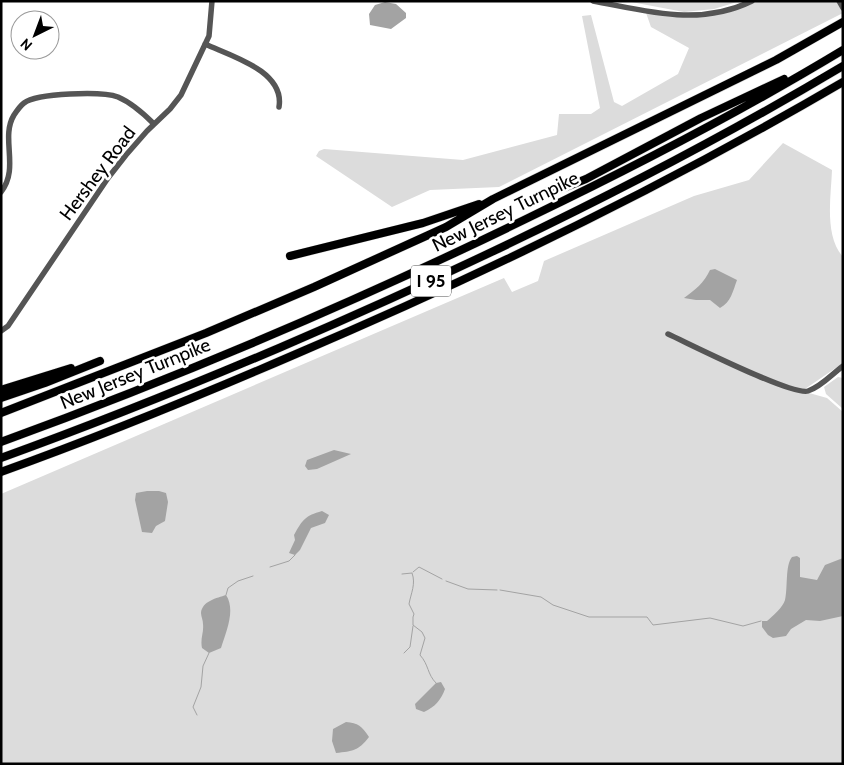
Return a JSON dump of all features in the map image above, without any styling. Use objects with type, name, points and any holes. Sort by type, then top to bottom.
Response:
[{"type":"highway","name":"New Jersey Turnpike","points":[[1,414],[197,337],[446,227],[493,199],[776,60],[843,22]]},
{"type":"highway","name":"New Jersey Turnpike","points":[[1,442],[107,403],[214,360],[457,253],[652,157],[725,118],[843,50]]},
{"type":"highway","points":[[547,191],[566,187],[586,179],[701,118],[835,54]]},
{"type":"highway","name":"New Jersey Turnpike","points":[[1,458],[221,372],[463,266],[662,168],[843,66]]},
{"type":"highway","name":"I 95","points":[[1,472],[224,385],[468,278],[661,184],[843,82]]},
{"type":"highway","points":[[290,256],[424,223],[493,199]]},
{"type":"highway","points":[[1,390],[67,369],[100,361],[1,398]]},
{"type":"street","name":"Hershey Road","points":[[1,331],[8,326],[126,154],[170,109],[181,95],[209,36],[212,1]]},
{"type":"street","points":[[593,1],[685,16],[716,14],[752,1]]},
{"type":"street","points":[[205,44],[258,69],[268,77],[275,84],[279,92],[279,107]]},
{"type":"street","points":[[1,192],[10,177],[9,136],[13,116],[24,103],[43,96],[76,94],[116,96],[133,105],[154,124]]},
{"type":"street","points":[[668,334],[795,391],[807,391],[819,386],[843,366]]},
{"type":"shaded area","points":[[626,1],[740,1],[714,9],[684,12]]},
{"type":"shaded area","points":[[752,1],[843,1],[843,13],[499,187],[430,190],[392,207],[316,156],[319,151],[324,149],[463,160],[557,135],[559,114],[591,114],[600,108],[582,16],[591,15],[614,102],[622,106],[678,74],[689,48],[651,27],[645,10],[702,16]]},
{"type":"shaded area","points":[[385,2],[396,4],[406,13],[406,18],[391,29],[370,25],[369,14],[375,5]]},
{"type":"shaded area","points":[[783,143],[832,170],[831,227],[837,248],[843,257],[843,363],[802,391],[827,398],[843,412],[843,764],[1,764],[1,494],[504,278],[512,292],[538,281],[544,261],[694,196],[749,180]]},
{"type":"shaded area","points":[[715,269],[737,280],[731,296],[724,306],[720,308],[710,300],[684,298],[699,286],[710,270]]},
{"type":"shaded area","points":[[838,377],[843,378],[843,409],[826,394],[824,387]]},
{"type":"shaded area","points":[[334,450],[351,454],[317,469],[308,470],[305,466],[307,460]]},
{"type":"shaded area","points":[[147,491],[166,493],[168,502],[165,521],[156,526],[152,533],[142,532],[135,500],[136,493]]},
{"type":"shaded area","points":[[322,511],[329,515],[325,523],[311,528],[300,550],[295,555],[289,553],[295,540],[294,535],[302,522]]},
{"type":"shaded area","points":[[797,556],[800,558],[800,577],[817,580],[825,565],[843,558],[843,616],[820,621],[806,620],[791,629],[786,636],[773,638],[762,627],[762,621],[767,621],[784,603],[788,565],[792,557]]},
{"type":"shaded area","points":[[226,595],[230,607],[227,628],[221,648],[209,653],[202,648],[202,609],[210,601]]},
{"type":"shaded area","points":[[441,682],[445,689],[437,703],[424,712],[416,709],[415,704],[436,683]]},
{"type":"shaded area","points":[[346,722],[359,726],[369,737],[362,745],[355,749],[336,753],[332,741],[333,729]]},
{"type":"waterway","points":[[270,567],[289,561],[295,555]]},
{"type":"waterway","points":[[413,572],[419,567],[442,579]]},
{"type":"waterway","points":[[402,574],[412,573],[413,585],[409,604],[414,614],[413,625],[422,632],[425,638],[420,655],[436,683]]},
{"type":"waterway","points":[[226,595],[228,588],[238,581],[253,576]]},
{"type":"waterway","points":[[446,581],[468,589],[497,590]]},
{"type":"waterway","points":[[500,590],[541,597],[553,605],[589,617],[647,617],[653,625],[710,618],[743,626],[761,621]]},
{"type":"waterway","points":[[404,653],[410,647],[413,626]]},
{"type":"waterway","points":[[197,715],[193,707],[201,687],[203,666],[209,653]]}]
